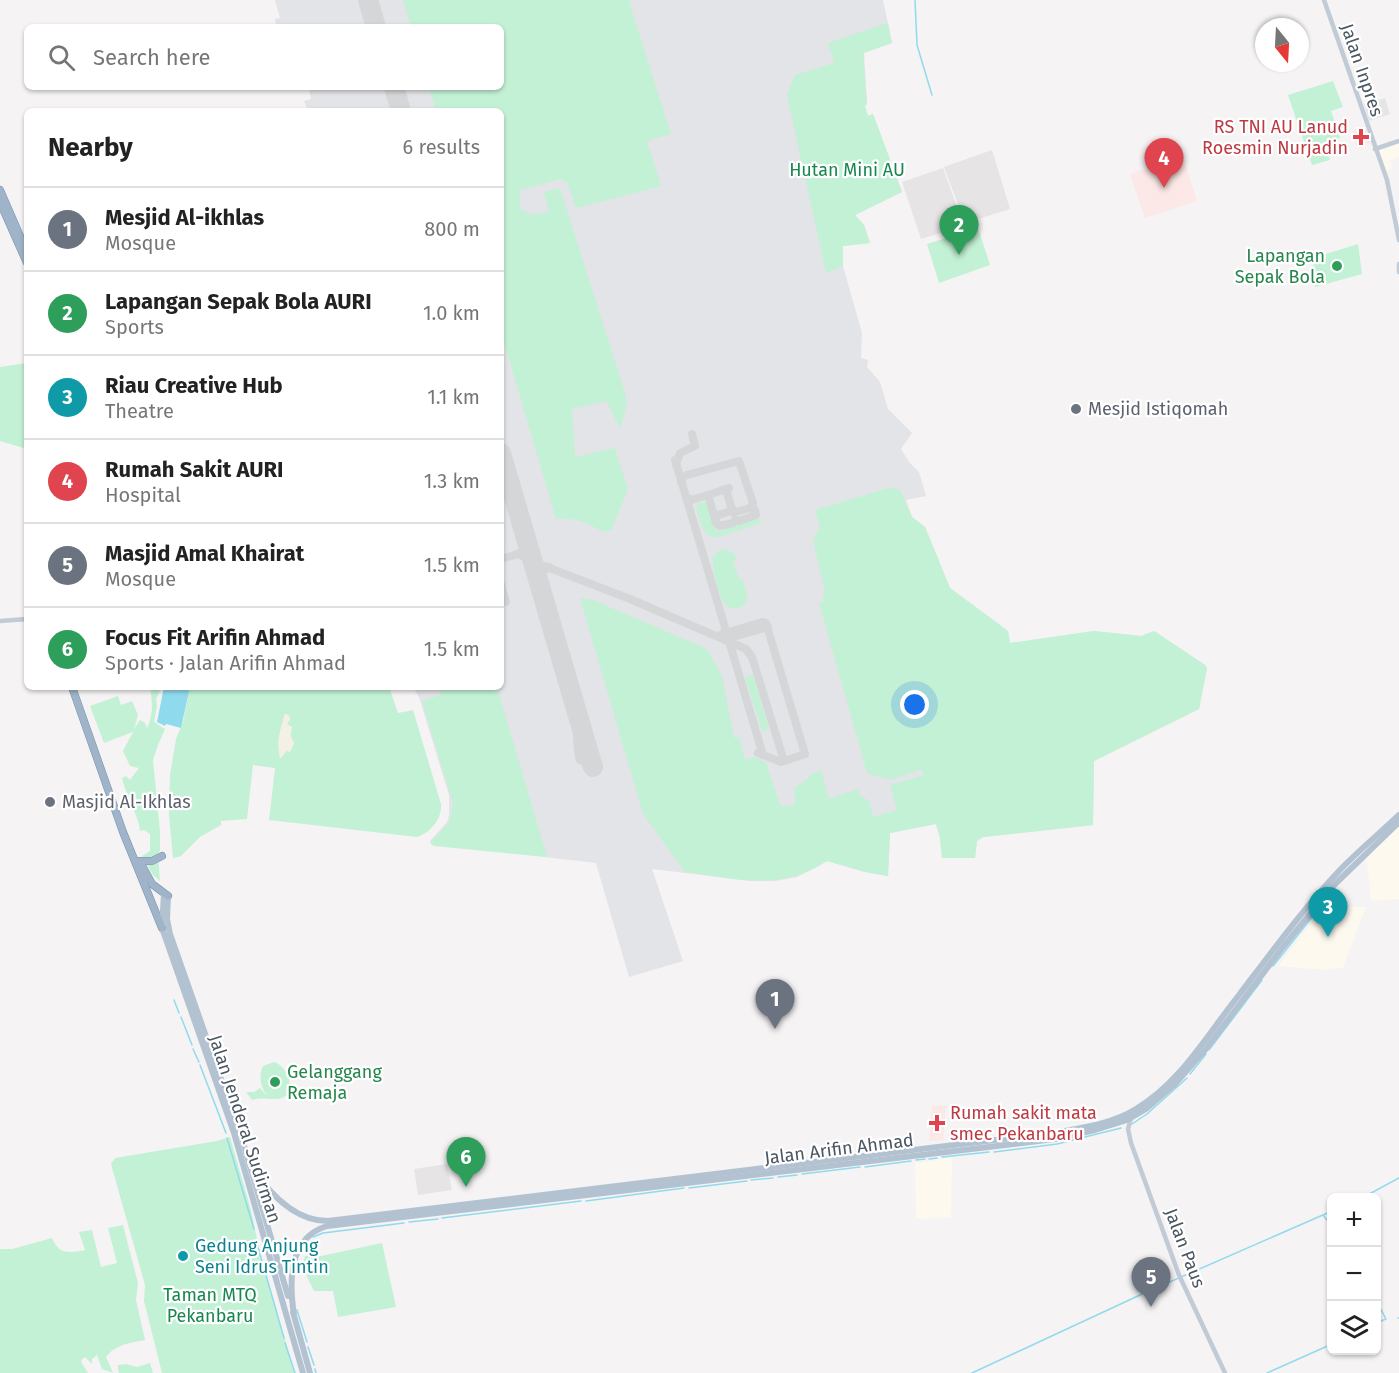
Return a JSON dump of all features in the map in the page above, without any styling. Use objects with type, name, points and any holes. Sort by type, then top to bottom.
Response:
[{"type":"highway","points":[[0,190],[24,245]]},
{"type":"highway","points":[[0,202],[24,256]]},
{"type":"highway","points":[[74,690],[162,928]]},
{"type":"highway","points":[[125,831],[149,880],[166,895]]},
{"type":"highway","points":[[139,861],[156,861],[162,856]]},
{"type":"main road","name":"Jalan Inpres","points":[[1324,0],[1387,180],[1399,240]]},
{"type":"main road","points":[[1375,149],[1399,141]]},
{"type":"main road","points":[[0,621],[24,619]]},
{"type":"main road","name":"Jalan Arifin Ahmad","points":[[1383,833],[1399,815]]},
{"type":"main road","name":"Jalan Arifin Ahmad","points":[[1040,1138],[1100,1124],[1145,1103],[1182,1070],[1338,872],[1399,822]]},
{"type":"main road","name":"Jalan Jenderal Sudirman","points":[[166,895],[162,928],[249,1163],[265,1230]]},
{"type":"main road","name":"Jalan Jenderal Sudirman","points":[[166,895],[168,928],[294,1316],[310,1373]]},
{"type":"main road","name":"Jalan Arifin Ahmad","points":[[294,1316],[291,1288],[295,1260],[303,1241],[327,1226],[865,1158],[1080,1134],[1118,1123],[1131,1118],[1161,1097],[1186,1073],[1248,988]]},
{"type":"main road","points":[[1118,1123],[1128,1129],[1131,1118]]},
{"type":"main road","name":"Jalan Paus","points":[[1128,1129],[1143,1179],[1181,1282],[1225,1373]]},
{"type":"main road","name":"Jalan Arifin Ahmad","points":[[249,1163],[258,1177],[285,1205],[298,1214],[315,1221],[485,1205]]},
{"type":"main road","name":"Jalan Jenderal Sudirman","points":[[268,1239],[303,1373]]},
{"type":"shaded area","points":[[275,0],[883,0],[892,43],[864,53],[867,104],[865,106],[868,116],[873,114],[902,192],[855,215],[864,225],[870,243],[843,246],[843,266],[862,333],[861,358],[868,360],[867,367],[880,382],[888,409],[912,433],[901,449],[919,472],[926,496],[906,500],[912,517],[925,527],[950,588],[1008,631],[1010,643],[1094,631],[1141,636],[1154,631],[1207,668],[1199,709],[1094,761],[1093,825],[983,837],[977,841],[975,858],[942,858],[936,824],[890,833],[888,876],[827,861],[797,877],[775,881],[751,881],[652,869],[683,961],[629,977],[596,863],[431,844],[430,841],[447,822],[449,795],[419,697],[415,690],[504,690],[504,108],[307,108],[304,101],[311,99],[310,90],[504,90],[504,24],[276,24],[275,19],[280,18]]},
{"type":"shaded area","points":[[1385,98],[1390,114],[1369,121],[1364,104]]},
{"type":"shaded area","name":"RS TNI AU Lanud Roesmin Nurjadin","points":[[1366,128],[1371,143],[1357,147],[1352,132]]},
{"type":"shaded area","points":[[1399,143],[1399,157],[1390,160],[1393,169],[1385,171],[1378,150]]},
{"type":"shaded area","points":[[992,150],[1010,209],[965,223],[944,167]]},
{"type":"shaded area","points":[[1183,157],[1197,201],[1145,218],[1130,174]]},
{"type":"shaded area","points":[[943,168],[964,226],[921,239],[902,182]]},
{"type":"shaded area","points":[[1399,827],[1399,899],[1371,901],[1366,855]]},
{"type":"shaded area","points":[[1324,906],[1366,907],[1343,968],[1325,970],[1278,966]]},
{"type":"shaded area","name":"Rumah sakit mata smec Pekanbaru","points":[[946,1105],[943,1140],[929,1141],[932,1106]]},
{"type":"shaded area","points":[[952,1158],[951,1218],[916,1219],[915,1163]]},
{"type":"shaded area","points":[[447,1164],[452,1190],[418,1195],[414,1169]]},
{"type":"green space","points":[[403,0],[632,0],[629,2],[671,134],[647,141],[661,186],[576,208],[567,182],[560,179],[520,190],[520,209],[533,215],[549,211],[544,192],[560,188],[625,393],[627,405],[620,428],[606,401],[572,409],[575,457],[615,448],[628,490],[611,530],[603,532],[581,521],[556,519],[504,342],[504,108],[435,108],[430,90],[504,90],[504,24],[410,24]]},
{"type":"green space","name":"Hutan Mini AU","points":[[888,23],[892,43],[863,53],[867,104],[865,106],[868,116],[873,114],[902,192],[855,215],[864,225],[870,243],[843,246],[843,266],[826,273],[787,95],[795,75],[834,63],[828,43]]},
{"type":"green space","points":[[1333,81],[1343,107],[1331,111],[1340,138],[1325,143],[1330,160],[1312,165],[1288,95]]},
{"type":"green space","points":[[978,228],[990,265],[939,283],[927,244]]},
{"type":"green space","name":"Lapangan Sepak Bola","points":[[1358,244],[1362,274],[1315,287],[1313,258]]},
{"type":"green space","points":[[24,363],[24,448],[0,441],[0,367]]},
{"type":"green space","points":[[889,488],[900,490],[912,517],[925,527],[950,588],[1008,631],[1010,643],[1094,631],[1141,636],[1154,631],[1207,668],[1199,709],[1094,761],[1093,825],[983,837],[977,841],[975,858],[942,858],[936,824],[890,833],[888,876],[827,861],[810,871],[776,880],[741,880],[685,872],[643,814],[580,598],[593,600],[707,649],[722,676],[734,738],[739,737],[745,760],[754,757],[766,762],[780,805],[785,807],[795,804],[795,787],[821,770],[829,799],[858,789],[859,795],[869,801],[873,817],[897,810],[890,785],[924,775],[922,769],[891,780],[867,773],[819,603],[823,602],[824,587],[813,541],[820,527],[815,510]]},
{"type":"green space","points":[[707,502],[717,532],[760,518],[761,523],[718,537],[711,537],[703,530],[696,509],[698,503]]},
{"type":"green space","points":[[721,549],[733,552],[737,560],[733,561],[739,579],[742,578],[747,596],[744,604],[735,609],[725,604],[714,574],[713,557]]},
{"type":"green space","points":[[753,675],[769,729],[762,731],[745,677]]},
{"type":"green space","points":[[150,690],[160,690],[156,699],[154,722],[165,729],[153,760],[160,832],[158,855],[160,881],[153,875],[142,856],[150,851],[150,834],[144,830],[140,831],[122,778],[126,776],[130,780],[139,768],[130,766],[123,751],[133,732],[104,743],[90,706],[118,696],[121,705],[132,701],[138,715],[134,729],[140,720],[147,728],[152,713]]},
{"type":"green space","points":[[189,690],[390,690],[398,713],[413,710],[441,804],[440,815],[431,828],[417,837],[269,820],[275,768],[253,765],[247,819],[221,821],[221,825],[200,837],[181,856],[173,858],[169,815],[170,775],[176,739],[183,722]],"holes":[[[285,714],[290,719],[287,724],[292,727],[290,737],[294,743],[290,752],[287,750],[281,758],[279,741]]]},
{"type":"green space","points":[[440,690],[498,690],[547,857],[431,844],[432,840],[449,823],[453,804],[422,701],[441,695]]},
{"type":"green space","name":"Gelanggang Remaja","points":[[274,1062],[286,1072],[290,1083],[288,1093],[280,1098],[252,1100],[246,1092],[254,1092],[260,1088],[267,1096],[261,1082],[261,1070],[263,1066]]},
{"type":"green space","name":"Taman MTQ Pekanbaru","points":[[230,1137],[251,1210],[261,1258],[295,1373],[162,1373],[144,1301],[145,1285],[111,1164],[115,1158]]},
{"type":"green space","points":[[123,1225],[138,1283],[136,1300],[145,1340],[114,1349],[106,1357],[113,1373],[102,1369],[97,1355],[92,1359],[92,1364],[85,1357],[82,1359],[81,1362],[88,1373],[0,1373],[0,1249],[12,1249],[52,1238],[55,1244],[65,1252],[85,1250],[79,1232],[92,1230],[101,1267],[117,1263],[108,1228]]},
{"type":"green space","points":[[382,1243],[396,1307],[338,1317],[333,1291],[314,1291],[302,1267],[305,1256],[321,1256]]},
{"type":"green space","points":[[150,1363],[153,1373],[119,1373],[118,1370],[118,1365],[126,1364],[137,1367]]},
{"type":"sand","points":[[285,714],[289,715],[290,719],[287,724],[292,727],[290,734],[294,743],[290,752],[287,750],[280,758],[280,731]]},
{"type":"water","points":[[163,690],[189,690],[181,728],[166,724],[165,726],[157,722]]},
{"type":"waterway","points":[[915,0],[917,45],[932,95]]},
{"type":"waterway","points":[[1273,966],[1321,906]]},
{"type":"waterway","points":[[1209,1050],[1262,980]]},
{"type":"waterway","points":[[174,1000],[179,1013]]},
{"type":"waterway","points":[[181,1017],[192,1045]]},
{"type":"waterway","points":[[193,1049],[199,1062]]},
{"type":"waterway","points":[[1190,1074],[1206,1054]]},
{"type":"waterway","points":[[200,1065],[226,1133]]},
{"type":"waterway","points":[[1132,1124],[1147,1114],[1187,1078]]},
{"type":"waterway","points":[[994,1152],[1057,1144],[1121,1128]]},
{"type":"waterway","points":[[227,1138],[254,1229]]},
{"type":"waterway","points":[[942,1157],[989,1152]]},
{"type":"waterway","points":[[929,1159],[937,1158]]},
{"type":"waterway","points":[[916,1160],[925,1159]]},
{"type":"waterway","points":[[865,1167],[911,1161]]},
{"type":"waterway","points":[[802,1174],[860,1167]]},
{"type":"waterway","points":[[778,1177],[797,1175]]},
{"type":"waterway","points":[[751,1180],[773,1178]]},
{"type":"waterway","points":[[1371,1193],[1399,1178]]},
{"type":"waterway","points":[[689,1188],[747,1181]]},
{"type":"waterway","points":[[586,1201],[684,1188]]},
{"type":"waterway","points":[[442,1218],[581,1201]]},
{"type":"waterway","points":[[972,1373],[1140,1295],[1327,1213]]},
{"type":"waterway","points":[[1323,1215],[1327,1220]]},
{"type":"waterway","points":[[409,1222],[438,1219]]},
{"type":"waterway","points":[[313,1237],[323,1233],[404,1223]]},
{"type":"waterway","points":[[258,1247],[284,1338]]},
{"type":"waterway","points":[[297,1310],[307,1342]]},
{"type":"waterway","points":[[1381,1310],[1386,1319],[1381,1321]]},
{"type":"waterway","points":[[285,1343],[295,1373]]},
{"type":"waterway","points":[[1267,1373],[1327,1346]]},
{"type":"waterway","points":[[308,1347],[314,1365]]},
{"type":"waterway","points":[[315,1369],[316,1373]]},
{"type":"taxiway","points":[[676,464],[680,453],[695,446],[692,434]]},
{"type":"taxiway","points":[[675,460],[763,755]]},
{"type":"taxiway","points":[[681,482],[687,475],[739,461],[753,503],[750,508],[755,510],[756,515],[720,526],[716,523],[709,498],[705,496]]},
{"type":"taxiway","points":[[686,497],[692,500],[729,488]]},
{"type":"taxiway","points":[[723,490],[727,493],[733,513]]},
{"type":"taxiway","points":[[714,514],[719,515],[732,509],[736,512],[750,508]]},
{"type":"taxiway","points":[[518,554],[524,549],[526,540]]},
{"type":"taxiway","points":[[504,558],[518,554],[533,561]]},
{"type":"taxiway","points":[[531,556],[539,564],[630,599],[746,649],[752,657],[784,761]]},
{"type":"taxiway","points":[[538,578],[549,567]]},
{"type":"taxiway","points":[[504,595],[506,602]]},
{"type":"taxiway","points":[[722,634],[762,622],[766,623],[805,754],[781,762],[758,753]]},
{"type":"taxiway","points":[[726,639],[768,627]]},
{"type":"taxiway","points":[[576,709],[579,757],[580,760],[588,761],[594,753],[583,734]]},
{"type":"runway","points":[[368,0],[375,24]]},
{"type":"runway","points":[[395,90],[400,108]]},
{"type":"runway","points":[[504,463],[593,767]]},
{"type":"place","name":"RS TNI AU Lanud Roesmin Nurjadin","points":[[1361,137]]},
{"type":"place","name":"Rumah Sakit AURI","points":[[1164,188]]},
{"type":"place","name":"Lapangan Sepak Bola AURI","points":[[959,255]]},
{"type":"place","name":"Lapangan Sepak Bola","points":[[1337,266]]},
{"type":"place","name":"Mesjid Istiqomah","points":[[1076,409]]},
{"type":"place","name":"Masjid Al-Ikhlas","points":[[50,802]]},
{"type":"place","name":"Riau Creative Hub","points":[[1328,937]]},
{"type":"place","name":"Mesjid Al-ikhlas","points":[[775,1029]]},
{"type":"place","name":"Gelanggang Remaja","points":[[275,1082]]},
{"type":"place","name":"Rumah sakit mata smec Pekanbaru","points":[[937,1123]]},
{"type":"place","name":"Focus Fit Arifin Ahmad","points":[[466,1187]]},
{"type":"place","name":"Gedung Anjung Seni Idrus Tintin","points":[[183,1256]]},
{"type":"place","name":"Masjid Amal Khairat","points":[[1151,1307]]}]
